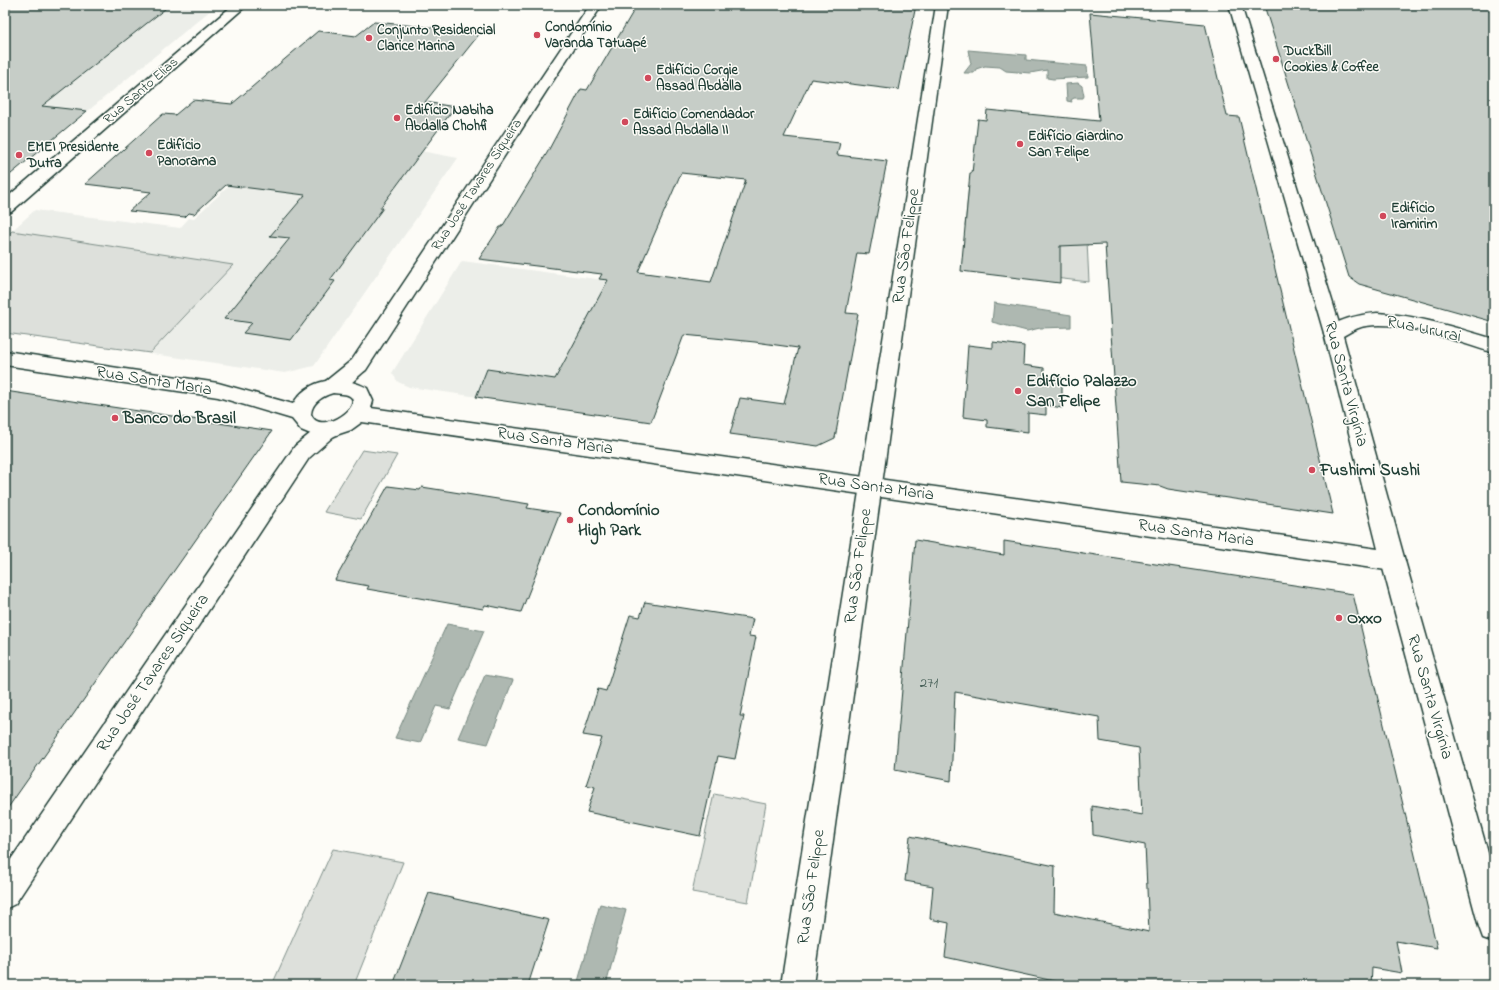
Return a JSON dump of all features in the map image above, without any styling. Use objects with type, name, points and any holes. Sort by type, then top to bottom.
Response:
[{"type":"street","name":"Rua Santo Elias","points":[[5,208],[241,5]]},
{"type":"street","name":"Rua José Tavares Siqueira","points":[[333,386],[359,365],[596,5]]},
{"type":"street","name":"Rua São Felippe","points":[[797,985],[942,5]]},
{"type":"street","name":"Rua Santa Virgínia","points":[[1234,5],[1332,333],[1494,927]]},
{"type":"street","name":"Rua Ururai","points":[[1332,333],[1364,320],[1388,320],[1422,325],[1494,346]]},
{"type":"street","name":"Rua Santa Maria","points":[[5,358],[218,390],[304,419]]},
{"type":"street","name":"Rua José Tavares Siqueira","points":[[355,389],[359,365]]},
{"type":"street","points":[[333,386],[349,386],[355,389],[361,394],[363,400],[362,407],[358,414],[346,424],[329,429],[321,429],[304,419],[302,406],[306,399],[323,388],[333,386]]},
{"type":"street","name":"Rua Santa Maria","points":[[358,414],[1393,561]]},
{"type":"street","name":"Rua José Tavares Siqueira","points":[[302,452],[304,419]]},
{"type":"street","name":"Rua José Tavares Siqueira","points":[[5,894],[302,452],[329,429]]},
{"type":"shaded area","points":[[5,5],[217,5],[5,179]]},
{"type":"shaded area","points":[[968,50],[1026,55],[1026,60],[1087,66],[1088,77],[1053,79],[1047,78],[1047,70],[1030,73],[1006,71],[1000,67],[985,66],[976,69],[974,73],[964,73],[971,64]]},
{"type":"shaded area","points":[[1078,83],[1082,86],[1083,98],[1074,98],[1071,100],[1072,102],[1067,101],[1066,84]]},
{"type":"shaded area","points":[[293,127],[458,158],[314,366],[285,373],[5,333],[5,237],[35,210],[180,228],[189,218],[193,219]]},
{"type":"shaded area","points":[[969,185],[1010,190],[1087,241],[1089,282],[969,268],[973,227],[965,226]]},
{"type":"shaded area","points":[[12,231],[233,265],[150,353],[5,333],[5,237]]},
{"type":"shaded area","points":[[462,261],[634,284],[575,411],[409,387],[398,382],[392,373]]},
{"type":"shaded area","points":[[994,303],[1071,315],[1071,327],[1040,328],[1027,331],[992,322]]},
{"type":"shaded area","points":[[362,450],[397,455],[361,519],[324,512]]},
{"type":"shaded area","points":[[447,624],[484,631],[450,709],[436,706],[420,743],[395,738]]},
{"type":"shaded area","points":[[485,675],[513,680],[488,744],[458,738]]},
{"type":"shaded area","points":[[714,794],[766,804],[748,902],[692,892]]},
{"type":"shaded area","points":[[333,849],[403,862],[354,985],[272,985]]},
{"type":"shaded area","points":[[600,904],[626,910],[606,985],[577,985]]},
{"type":"building","points":[[5,5],[170,5],[42,106],[87,111],[5,179]]},
{"type":"building","points":[[637,5],[916,5],[899,90],[811,79],[784,137],[840,143],[837,155],[887,161],[869,254],[857,253],[846,313],[858,314],[835,438],[818,446],[730,434],[740,398],[784,404],[798,348],[755,342],[684,335],[651,422],[476,397],[487,369],[555,379],[608,280],[599,279],[602,274],[479,259],[500,227],[502,227],[547,153],[581,89],[587,90]],"holes":[[[681,173],[746,180],[711,282],[638,272]]]},
{"type":"building","points":[[1264,5],[1494,6],[1494,322],[1359,284],[1349,277]]},
{"type":"building","points":[[1090,13],[1205,24],[1227,116],[1239,117],[1333,514],[1168,489],[1160,486],[1121,482],[1105,244],[1060,246],[1060,283],[961,271],[970,173],[972,173],[978,119],[986,120],[987,110],[1099,121]]},
{"type":"building","points":[[374,22],[481,32],[425,102],[455,107],[380,208],[383,208],[330,280],[335,281],[291,340],[243,333],[252,323],[224,319],[290,238],[270,236],[305,195],[226,185],[194,214],[189,213],[185,217],[129,211],[151,192],[85,184],[163,114],[175,115],[193,100],[232,104],[318,31],[356,36]]},
{"type":"building","name":"Edifício Palazzo San Felipe","points":[[993,342],[1024,346],[1023,365],[1044,368],[1044,376],[1062,378],[1062,408],[1046,405],[1046,415],[1028,413],[1028,432],[987,427],[987,420],[963,417],[968,345],[993,348]]},
{"type":"building","points":[[5,391],[272,431],[5,812]]},
{"type":"building","points":[[388,486],[420,490],[422,487],[529,504],[527,508],[560,513],[521,612],[485,605],[483,609],[367,589],[369,586],[335,580]]},
{"type":"building","points":[[915,540],[1004,555],[1004,541],[1353,594],[1437,948],[1396,941],[1402,973],[1372,968],[1371,985],[1072,985],[945,957],[949,923],[930,919],[933,886],[905,881],[910,836],[1055,866],[1054,912],[1149,932],[1145,845],[1093,835],[1092,806],[1142,815],[1139,748],[1100,741],[1099,717],[955,692],[951,781],[895,770]]},
{"type":"building","points":[[645,602],[753,619],[749,636],[756,637],[740,716],[744,716],[735,759],[718,756],[700,836],[587,812],[595,787],[586,785],[602,738],[583,735],[598,689],[606,691],[630,615],[640,617]]},
{"type":"building","points":[[429,893],[549,920],[528,985],[393,985]]},
{"type":"place","name":"Condomínio Varanda Tatuapé","points":[[537,35]]},
{"type":"place","name":"Conjunto Residencial Clarice Marina","points":[[369,38]]},
{"type":"place","name":"DuckBill Cookies & Coffee","points":[[1276,59]]},
{"type":"place","name":"Edifício Corgie Assad Abdalla","points":[[648,78]]},
{"type":"place","name":"Edifício Nabiha Abdalla Chohfi","points":[[397,118]]},
{"type":"place","name":"Edifício Comendador Assad Abdalla II","points":[[625,122]]},
{"type":"place","name":"Edifício Giardino San Felipe","points":[[1020,144]]},
{"type":"place","name":"Edifício Panorama","points":[[149,153]]},
{"type":"place","name":"EMEI Presidente Dutra","points":[[19,155]]},
{"type":"place","name":"Edifício Iramirim","points":[[1383,216]]},
{"type":"place","name":"Edifício Palazzo San Felipe","points":[[1018,391]]},
{"type":"place","name":"Banco do Brasil","points":[[115,418]]},
{"type":"place","name":"Fushimi Sushi","points":[[1312,470]]},
{"type":"place","name":"Condomínio High Park","points":[[570,520]]},
{"type":"place","name":"Oxxo","points":[[1339,618]]}]
